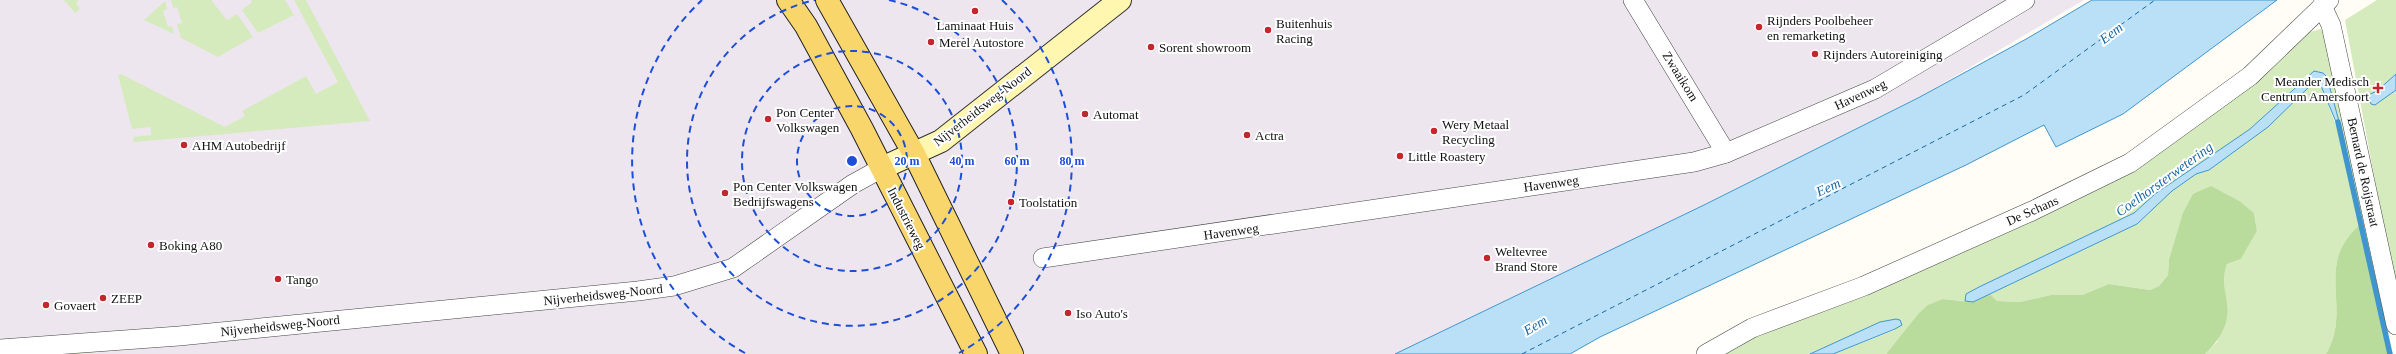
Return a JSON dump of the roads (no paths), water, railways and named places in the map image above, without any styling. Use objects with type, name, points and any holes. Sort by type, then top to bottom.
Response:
[{"type":"main road","name":"Industrieweg","points":[[788,0],[806,26],[882,168],[976,354]]},
{"type":"main road","points":[[827,0],[914,154],[1012,354]]},
{"type":"street","name":"Nijverheidsweg-Noord","points":[[0,349],[179,336],[638,291],[674,286],[733,268],[853,184],[882,168],[941,141],[1120,0]]},
{"type":"street","name":"Zwaaikom","points":[[1633,0],[1726,152]]},
{"type":"street","name":"Havenweg","points":[[1043,258],[1694,162],[1726,152],[1875,89],[2025,0]]},
{"type":"street","name":"Bernard de Roijstraat","points":[[2326,3],[2396,325]]},
{"type":"street","name":"De Schans","points":[[1706,354],[1752,328],[1864,286],[2032,211],[2130,163],[2250,76],[2326,3]]},
{"type":"water","name":"Eem","points":[[2092,0],[2277,0],[2123,114],[2056,147],[2044,125],[1966,165],[1600,337],[1570,354],[1395,354],[1704,205],[1918,98],[2028,38]]},
{"type":"water","points":[[2314,71],[2323,73],[2327,77],[2340,125],[2339,129],[2321,86],[2315,83],[2311,85],[2268,127],[2209,170],[2196,174],[2172,191],[2137,224],[1973,302],[1965,301],[1966,294],[1979,287],[2134,213],[2155,194],[2250,129]]},
{"type":"water","points":[[2396,74],[2396,90],[2375,105],[2371,104],[2368,95],[2377,91]]},
{"type":"water","points":[[1896,319],[1900,320],[1902,325],[1895,329],[1833,354],[1810,354],[1880,322]]},
{"type":"waterway","points":[[2338,122],[2390,354]]},
{"type":"place","name":"Laminaat Huis","points":[[975,11]]},
{"type":"place","name":"Rijnders Poolbeheer en remarketing","points":[[1759,27]]},
{"type":"place","name":"Buitenhuis Racing","points":[[1268,30]]},
{"type":"place","name":"Merel Autostore","points":[[931,42]]},
{"type":"place","name":"Sorent showroom","points":[[1151,47]]},
{"type":"place","name":"Rijnders Autoreiniging","points":[[1815,54]]},
{"type":"place","name":"Meander Medisch Centrum Amersfoort","points":[[2378,88]]},
{"type":"place","name":"Automat","points":[[1085,114]]},
{"type":"place","name":"Pon Center Volkswagen","points":[[768,119]]},
{"type":"place","name":"Wery Metaal Recycling","points":[[1434,131]]},
{"type":"place","name":"Actra","points":[[1247,135]]},
{"type":"place","name":"AHM Autobedrijf","points":[[184,145]]},
{"type":"place","name":"Little Roastery","points":[[1400,156]]},
{"type":"place","name":"Pon Center Volkswagen Bedrijfswagens","points":[[725,193]]},
{"type":"place","name":"Toolstation","points":[[1011,202]]},
{"type":"place","name":"Boking A80","points":[[151,245]]},
{"type":"place","name":"Weltevree Brand Store","points":[[1487,258]]},
{"type":"place","name":"Tango","points":[[278,279]]},
{"type":"place","name":"ZEEP","points":[[103,298]]},
{"type":"place","name":"Govaert","points":[[46,305]]},
{"type":"place","name":"Iso Auto's","points":[[1068,313]]},
{"type":"water label","name":"Coelhorsterwetering","points":[[2164,179]]}]
